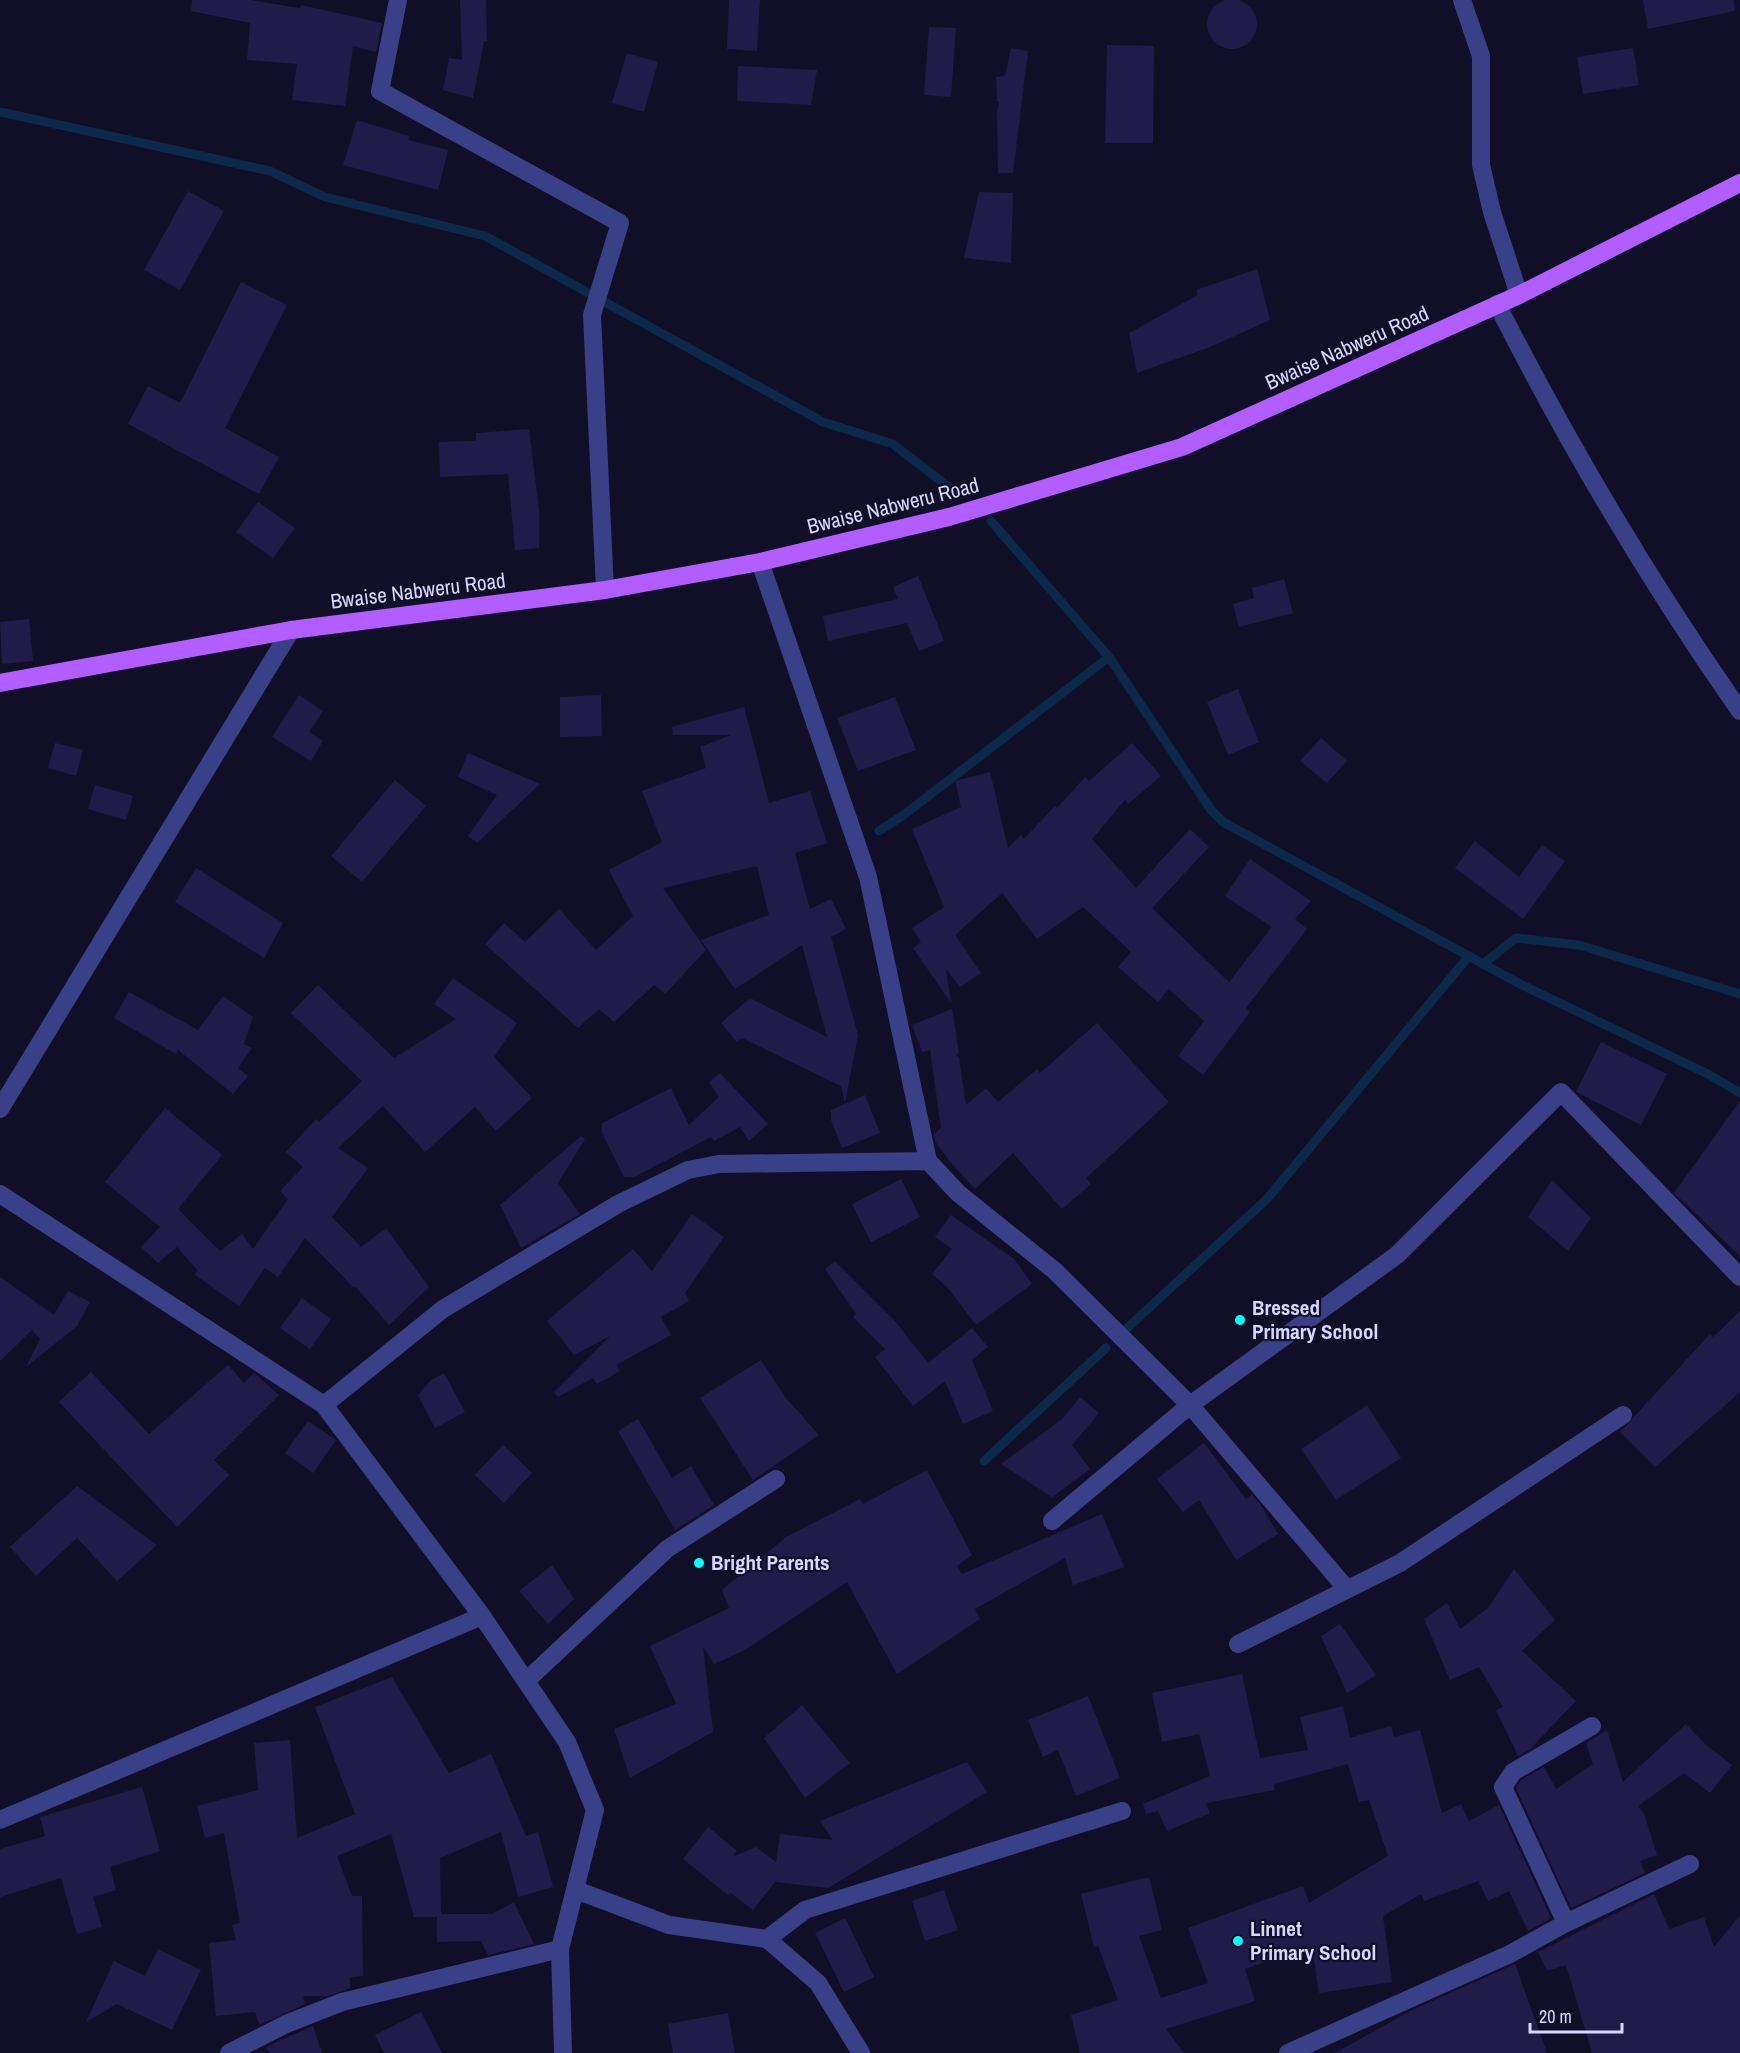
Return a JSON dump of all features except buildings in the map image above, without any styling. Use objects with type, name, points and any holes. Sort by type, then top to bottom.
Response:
[{"type":"main road","name":"Bwaise Nabweru Road","points":[[0,683],[291,630],[605,590],[760,562],[949,517],[1182,447],[1519,295],[1740,183]]},
{"type":"street","points":[[398,0],[380,91],[620,223],[592,315],[605,590]]},
{"type":"street","points":[[1462,0],[1481,56],[1481,165],[1492,212],[1519,295]]},
{"type":"street","points":[[1497,304],[1539,387],[1623,533],[1740,711]]},
{"type":"street","points":[[760,562],[868,877],[928,1161],[958,1193],[1055,1271],[1190,1405],[1346,1588]]},
{"type":"street","points":[[0,1109],[291,630]]},
{"type":"street","points":[[1052,1521],[1190,1405],[1397,1256],[1561,1092],[1740,1277]]},
{"type":"street","points":[[324,1404],[443,1309],[618,1203],[688,1170],[719,1164],[928,1161]]},
{"type":"street","points":[[0,1194],[324,1404],[482,1616],[567,1742],[595,1810],[560,1948],[563,2053]]},
{"type":"street","points":[[1238,1644],[1400,1563],[1623,1415]]},
{"type":"street","points":[[526,1681],[667,1549],[776,1479]]},
{"type":"street","points":[[0,1820],[482,1616]]},
{"type":"street","points":[[1566,1923],[1503,1787],[1513,1772],[1592,1726]]},
{"type":"street","points":[[767,1939],[806,1910],[1122,1810]]},
{"type":"street","points":[[1288,2053],[1449,1983],[1510,1954],[1566,1923],[1690,1864]]},
{"type":"street","points":[[576,1890],[669,1925],[767,1939],[819,1983],[861,2053]]},
{"type":"street","points":[[229,2053],[286,2024],[342,2002],[560,1948]]},
{"type":"waterway","points":[[0,112],[270,171],[325,197],[485,236],[823,422],[893,444],[955,492]]},
{"type":"waterway","points":[[991,521],[1109,657],[1211,810],[1223,822],[1520,984],[1708,1074],[1740,1093]]},
{"type":"waterway","points":[[879,831],[905,814],[1109,657]]},
{"type":"waterway","points":[[1483,964],[1516,938],[1579,945],[1740,994]]},
{"type":"waterway","points":[[1124,1331],[1267,1199],[1469,956]]},
{"type":"waterway","points":[[984,1461],[1106,1348]]},
{"type":"place","name":"Bressed Primary School","points":[[1240,1320]]},
{"type":"place","name":"Bright Parents","points":[[699,1563]]},
{"type":"place","name":"Linnet Primary School","points":[[1238,1941]]}]
